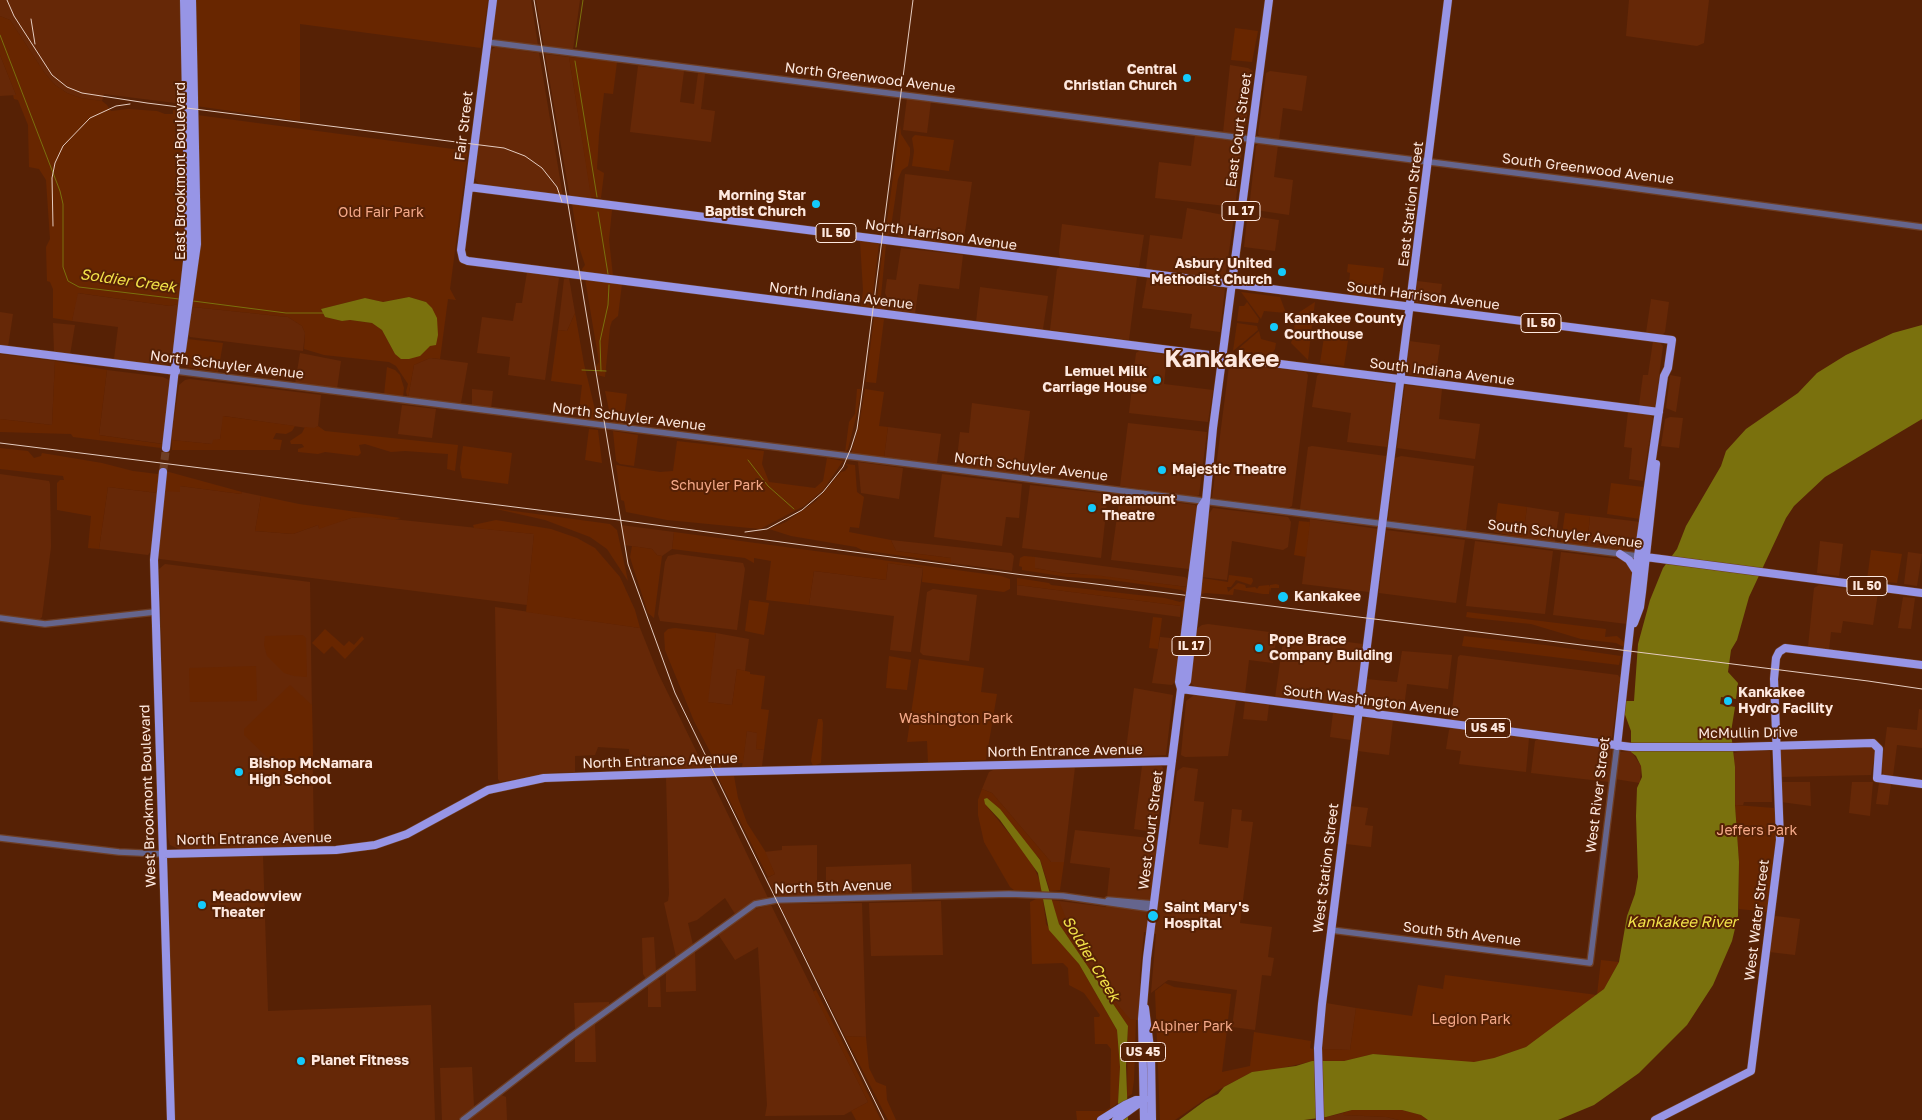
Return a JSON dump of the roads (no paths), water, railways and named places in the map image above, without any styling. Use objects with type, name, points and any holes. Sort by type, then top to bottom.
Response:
[{"type":"main road","name":"East Brookmont Boulevard","points":[[166,448],[176,371],[185,339],[187,295],[189,244],[184,0]]},
{"type":"main road","name":"East Brookmont Boulevard","points":[[187,295],[197,244],[192,0]]},
{"type":"main road","name":"Fair Street","points":[[461,255],[493,0]]},
{"type":"main road","name":"East Court Street","points":[[1193,597],[1206,509],[1205,501],[1222,357],[1269,0]]},
{"type":"main road","name":"East Station Street","points":[[1371,619],[1448,0]]},
{"type":"main road","name":"North Harrison Avenue","points":[[469,187],[1232,284]]},
{"type":"main road","name":"North Indiana Avenue","points":[[461,255],[468,261],[484,264],[1222,357]]},
{"type":"main road","name":"South Harrison Avenue","points":[[1232,284],[1672,340],[1659,412]]},
{"type":"main road","name":"North Schuyler Avenue","points":[[0,350],[176,371]]},
{"type":"main road","name":"South Indiana Avenue","points":[[1222,357],[1659,412]]},
{"type":"main road","points":[[1631,630],[1640,607],[1651,557],[1649,540],[1659,412]]},
{"type":"main road","name":"IL 50","points":[[1638,556],[1659,412]]},
{"type":"main road","name":"West Brookmont Boulevard","points":[[163,472],[154,560],[171,1120]]},
{"type":"main road","points":[[1649,540],[1652,550],[1670,560]]},
{"type":"main road","points":[[1620,554],[1629,560],[1636,571]]},
{"type":"main road","points":[[1631,630],[1638,556]]},
{"type":"main road","name":"South Schuyler Avenue","points":[[1638,556],[1922,593]]},
{"type":"main road","name":"West Court Street","points":[[1144,1120],[1138,1103],[1142,1019],[1181,689],[1187,681],[1193,597]]},
{"type":"main road","name":"West Station Street","points":[[1320,1120],[1318,1048],[1331,930],[1371,619]]},
{"type":"main road","name":"West River Street","points":[[1617,746],[1631,630]]},
{"type":"main road","name":"West Water Street","points":[[1666,1117],[1751,1071],[1780,840],[1774,679],[1776,658],[1779,652],[1785,648],[1922,665]]},
{"type":"main road","name":"South Washington Avenue","points":[[1181,689],[1617,746]]},
{"type":"main road","name":"McMullin Drive","points":[[1617,746],[1734,747],[1873,743],[1878,746],[1877,778],[1922,784]]},
{"type":"main road","name":"North Entrance Avenue","points":[[162,854],[336,850],[375,845],[407,834],[488,790],[544,778],[1172,761]]},
{"type":"main road","name":"West Court Street","points":[[1144,1004],[1151,1056],[1152,1120]]},
{"type":"main road","points":[[1102,1120],[1152,1096]]},
{"type":"main road","points":[[1116,1120],[1138,1103]]},
{"type":"main road","points":[[1655,1120],[1666,1117]]},
{"type":"street","name":"North Greenwood Avenue","points":[[487,42],[1250,139]]},
{"type":"street","name":"South Greenwood Avenue","points":[[1250,139],[1922,227]]},
{"type":"street","name":"North Schuyler Avenue","points":[[176,371],[1205,501]]},
{"type":"street","name":"South Schuyler Avenue","points":[[1205,501],[1638,556]]},
{"type":"street","points":[[0,618],[45,624],[155,612]]},
{"type":"street","name":"West River Street","points":[[1590,963],[1617,746]]},
{"type":"street","points":[[0,838],[119,852],[162,854]]},
{"type":"street","name":"North 5th Avenue","points":[[462,1120],[580,1030],[755,904],[776,900],[1009,894],[1056,896],[1154,907]]},
{"type":"street","name":"South 5th Avenue","points":[[1331,930],[1590,963]]},
{"type":"water","points":[[409,297],[426,302],[432,308],[437,318],[438,335],[436,345],[430,346],[420,356],[409,359],[401,359],[395,354],[382,330],[372,323],[350,320],[342,321],[325,317],[321,309],[365,298],[383,302]]},
{"type":"water","name":"Kankakee River","points":[[1922,325],[1922,419],[1825,477],[1794,506],[1786,518],[1749,597],[1737,640],[1731,650],[1728,672],[1738,683],[1736,699],[1721,697],[1720,704],[1735,707],[1731,732],[1735,767],[1735,805],[1739,862],[1738,916],[1732,941],[1713,985],[1687,1025],[1639,1073],[1594,1105],[1558,1120],[1428,1120],[1421,1115],[1402,1110],[1352,1110],[1326,1117],[1304,1120],[1179,1120],[1206,1100],[1218,1094],[1224,1087],[1252,1072],[1296,1066],[1312,1061],[1344,1061],[1373,1054],[1474,1062],[1494,1058],[1526,1047],[1604,989],[1619,962],[1627,916],[1635,894],[1638,877],[1637,788],[1642,777],[1641,766],[1636,756],[1631,752],[1631,731],[1624,712],[1625,701],[1634,701],[1638,644],[1650,600],[1663,568],[1677,549],[1686,526],[1721,466],[1726,451],[1746,429],[1798,393],[1817,373],[1846,355],[1893,333]]},
{"type":"water","points":[[987,798],[1000,809],[1040,860],[1059,924],[1128,1026],[1126,1066],[1128,1120],[1122,1120],[1118,1103],[1120,1067],[1117,1030],[1079,964],[1049,930],[1038,873],[1000,820],[985,804],[984,799]]},
{"type":"waterway","points":[[576,47],[583,0]]},
{"type":"waterway","name":"Soldier Creek","points":[[0,35],[60,191],[63,204],[63,267],[68,281],[79,287],[179,299]]},
{"type":"waterway","points":[[575,61],[597,197]]},
{"type":"waterway","points":[[598,212],[608,274]]},
{"type":"waterway","points":[[601,371],[600,341],[608,305],[609,285]]},
{"type":"waterway","name":"Soldier Creek","points":[[193,301],[286,313],[325,313]]},
{"type":"waterway","name":"Soldier Creek","points":[[582,370],[606,371]]},
{"type":"waterway","name":"Soldier Creek","points":[[748,460],[768,486],[794,509]]},
{"type":"tunnel","points":[[163,472],[166,448]]},
{"type":"railway","points":[[7,0],[14,16],[52,75],[67,87],[82,93],[147,103],[504,148],[525,156],[542,168],[557,187],[562,202]]},
{"type":"railway","points":[[534,0],[628,564],[675,693],[884,1120]]},
{"type":"railway","points":[[745,532],[767,529],[802,510],[823,492],[843,467],[851,448],[857,429],[863,386],[913,0]]},
{"type":"railway","points":[[31,19],[35,44]]},
{"type":"railway","points":[[53,226],[52,178],[55,163],[63,146],[90,118],[116,106],[130,104]]},
{"type":"railway","points":[[0,443],[619,520],[1016,574],[1922,689]]},
{"type":"place","name":"Central Christian Church","points":[[1187,78]]},
{"type":"place","name":"Morning Star Baptist Church","points":[[816,204]]},
{"type":"place","name":"Asbury United Methodist Church","points":[[1282,272]]},
{"type":"place","name":"Kankakee County Courthouse","points":[[1274,327]]},
{"type":"place","name":"Lemuel Milk Carriage House","points":[[1157,380]]},
{"type":"place","name":"Majestic Theatre","points":[[1162,470]]},
{"type":"place","name":"Paramount Theatre","points":[[1092,508]]},
{"type":"place","name":"Kankakee","points":[[1283,597]]},
{"type":"place","name":"Pope Brace Company Building","points":[[1259,648]]},
{"type":"place","name":"Kankakee Hydro Facility","points":[[1728,701]]},
{"type":"place","name":"Bishop McNamara High School","points":[[239,772]]},
{"type":"place","name":"Meadowview Theater","points":[[202,905]]},
{"type":"place","name":"Saint Mary's Hospital","points":[[1153,916]]},
{"type":"place","name":"Planet Fitness","points":[[301,1061]]},
{"type":"district","name":"Kankakee","points":[[1222,359]]},
{"type":"park label","name":"Old Fair Park","points":[[381,213]]},
{"type":"park label","name":"Schuyler Park","points":[[717,486]]},
{"type":"park label","name":"Washington Park","points":[[956,719]]},
{"type":"park label","name":"Jeffers Park","points":[[1757,831]]},
{"type":"park label","name":"Legion Park","points":[[1471,1020]]},
{"type":"park label","name":"Alpiner Park","points":[[1192,1027]]}]
